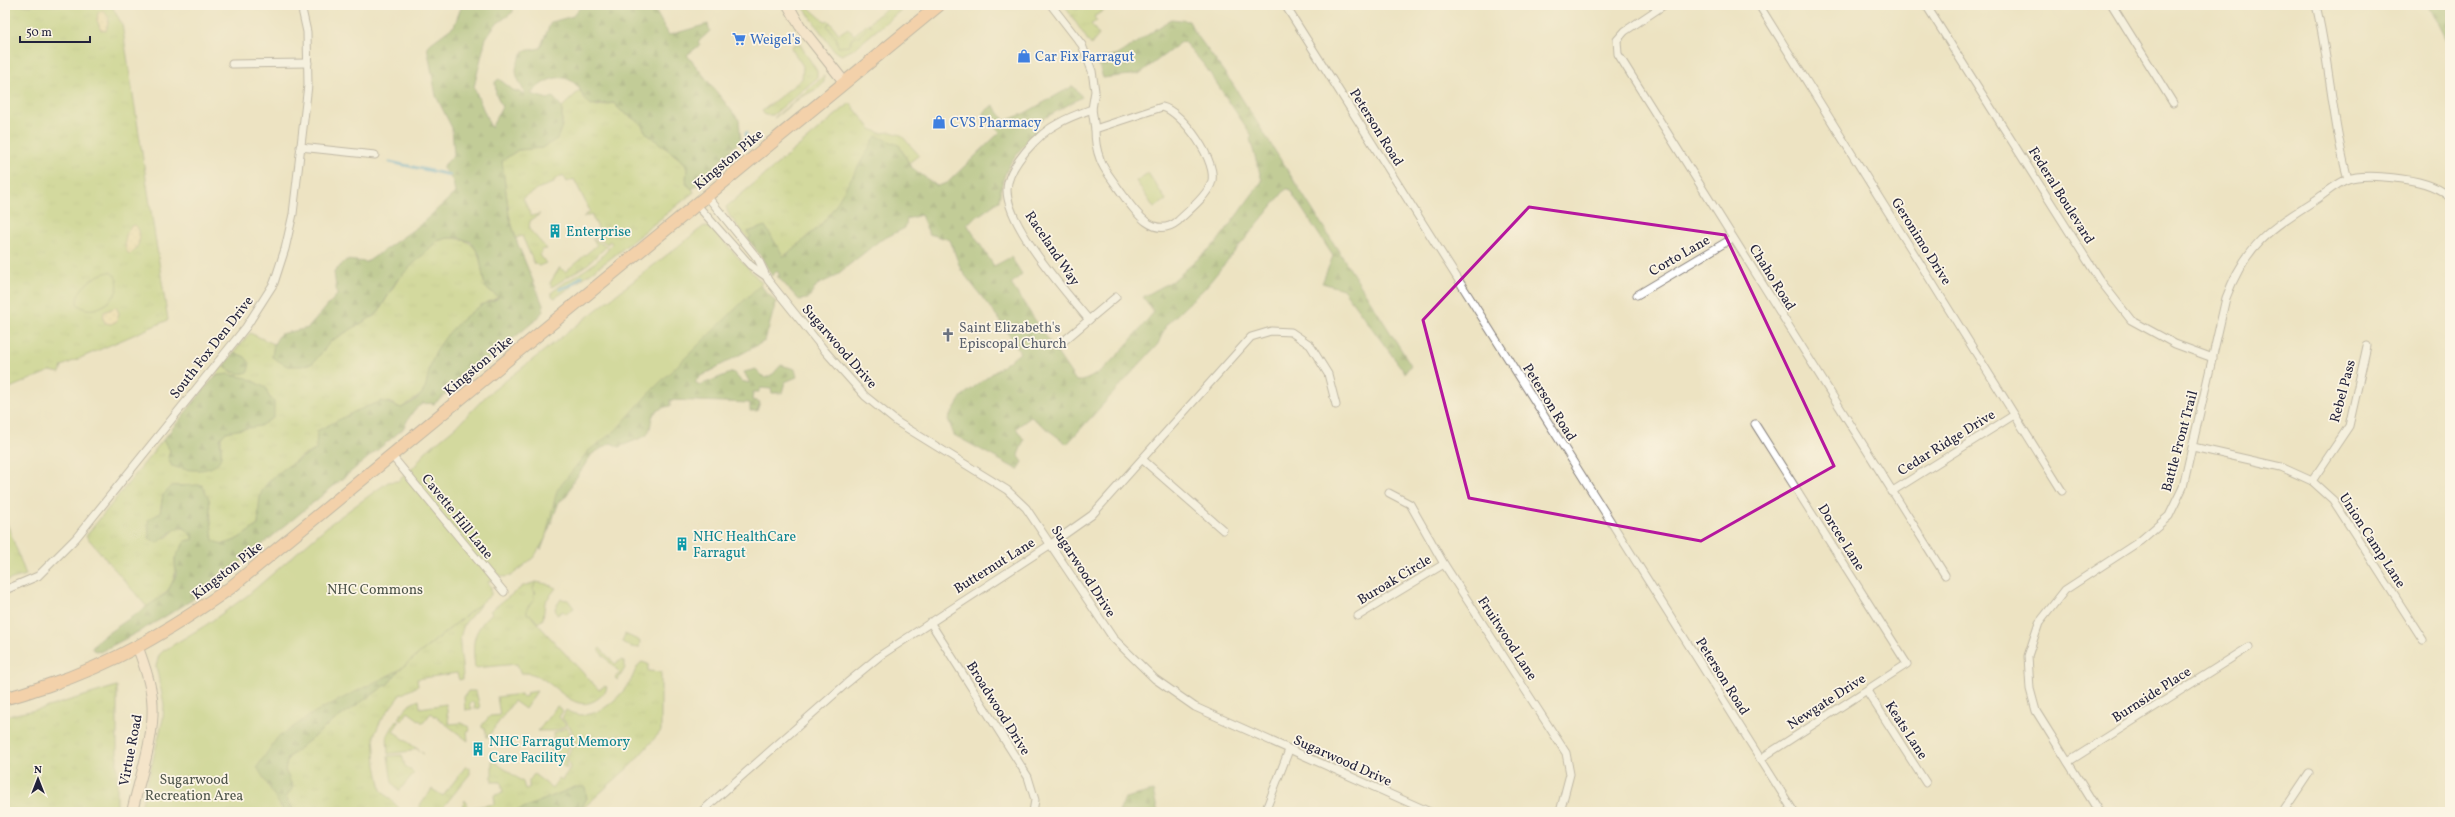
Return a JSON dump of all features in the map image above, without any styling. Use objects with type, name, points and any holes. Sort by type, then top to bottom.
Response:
[{"type":"main road","name":"Kingston Pike","points":[[5,698],[64,680],[138,648],[190,617],[230,588],[940,5]]},
{"type":"street","name":"South Fox Den Drive","points":[[5,590],[38,576],[76,538],[246,327],[274,283],[285,248],[293,214],[308,86],[307,32],[301,5]]},
{"type":"street","points":[[788,5],[800,26],[845,83]]},
{"type":"street","points":[[1051,5],[1082,45],[1088,59],[1095,84],[1092,109],[1095,129],[1095,143],[1100,161],[1132,208],[1146,223],[1158,228],[1174,225],[1211,185],[1213,174],[1206,156],[1180,116],[1168,108],[1154,108],[1095,129]]},
{"type":"street","name":"Peterson Road","points":[[1285,5],[1794,812]]},
{"type":"street","name":"Chaho Road","points":[[1663,5],[1625,31],[1617,40],[1618,54],[1891,492],[1945,575]]},
{"type":"street","name":"Geronimo Drive","points":[[1759,5],[2062,491]]},
{"type":"street","name":"Federal Boulevard","points":[[1926,5],[2099,279],[2131,320],[2175,344],[2213,358]]},
{"type":"street","points":[[2112,5],[2173,103]]},
{"type":"street","points":[[2316,5],[2322,30],[2338,144],[2348,179]]},
{"type":"street","points":[[232,64],[308,63]]},
{"type":"street","name":"Raceland Way","points":[[1089,320],[1018,225],[1008,200],[1007,189],[1009,178],[1024,152],[1058,123],[1092,109]]},
{"type":"street","points":[[300,147],[375,155]]},
{"type":"street","name":"Battle Front Trail","points":[[2099,812],[2036,711],[2030,689],[2028,656],[2039,623],[2065,590],[2140,541],[2169,516],[2183,487],[2226,298],[2236,272],[2248,253],[2264,236],[2292,214],[2348,179],[2382,177],[2417,181],[2450,198]]},
{"type":"street","name":"Sugarwood Drive","points":[[708,196],[758,259],[766,277]]},
{"type":"street","name":"Sugarwood Drive","points":[[697,205],[741,255],[766,277],[825,351],[865,396],[897,422],[1008,490],[1026,508],[1113,638],[1155,679],[1195,707],[1430,812]]},
{"type":"street","name":"Corto Lane","points":[[1637,294],[1733,238]]},
{"type":"street","points":[[741,255],[749,248]]},
{"type":"street","points":[[1059,345],[1116,296]]},
{"type":"street","name":"Butternut Lane","points":[[701,812],[847,683],[881,655],[1051,544],[1092,515],[1143,460],[1236,351],[1251,337],[1271,330],[1291,332],[1310,345],[1328,374],[1336,405]]},
{"type":"street","name":"Rebel Pass","points":[[2312,481],[2348,426],[2367,346]]},
{"type":"street","name":"Cedar Ridge Drive","points":[[1891,492],[2014,415]]},
{"type":"street","name":"Dorcee Lane","points":[[1755,424],[1907,664]]},
{"type":"street","name":"Union Camp Lane","points":[[2193,447],[2281,467],[2312,481],[2333,500],[2423,640]]},
{"type":"street","name":"Cavette Hill Lane","points":[[392,456],[504,592]]},
{"type":"street","points":[[1143,460],[1223,530]]},
{"type":"street","name":"Fruitwood Lane","points":[[1389,493],[1410,504],[1444,564],[1566,753],[1570,774],[1560,812]]},
{"type":"street","name":"Buroak Circle","points":[[1358,616],[1444,564]]},
{"type":"street","name":"Broadwood Drive","points":[[930,622],[1028,778],[1034,800],[1033,812]]},
{"type":"street","name":"Burnside Place","points":[[2068,762],[2248,647]]},
{"type":"street","name":"Virtue Road","points":[[132,812],[146,751],[153,710],[149,682],[138,648]]},
{"type":"street","name":"Newgate Drive","points":[[1760,759],[1907,664]]},
{"type":"street","name":"Keats Lane","points":[[1867,690],[1926,783]]},
{"type":"street","points":[[1265,812],[1289,750]]},
{"type":"street","points":[[2283,812],[2309,773]]},
{"type":"highlighted area","points":[[1529,207],[1725,235],[1834,466],[1701,541],[1469,498],[1423,320]]},
{"type":"green space","points":[[5,5],[111,5],[122,24],[168,320],[62,366],[60,373],[50,371],[5,390]]},
{"type":"green space","points":[[462,5],[513,5],[513,12],[495,25],[486,38],[474,87],[491,128],[502,107],[496,94],[495,82],[499,79],[513,90],[525,94],[517,77],[517,63],[524,51],[540,48],[551,22],[573,16],[582,5],[652,5],[669,35],[708,24],[710,31],[698,42],[700,45],[687,55],[739,120],[741,140],[717,164],[710,177],[692,189],[686,184],[687,169],[684,162],[647,134],[640,123],[620,110],[614,103],[591,105],[575,83],[562,78],[549,80],[536,88],[531,94],[548,99],[553,97],[562,107],[562,126],[557,139],[542,148],[518,150],[502,161],[509,215],[517,242],[543,305],[543,311],[538,318],[434,404],[423,404],[414,410],[403,429],[208,589],[128,638],[100,652],[93,650],[92,648],[99,639],[167,593],[176,575],[175,558],[185,541],[194,539],[185,528],[177,528],[157,543],[149,538],[148,520],[160,513],[163,495],[172,486],[202,485],[209,499],[213,540],[218,543],[224,543],[236,540],[258,525],[260,499],[262,491],[266,485],[286,467],[316,450],[317,431],[356,411],[382,401],[401,408],[419,397],[424,391],[429,370],[436,352],[449,332],[474,310],[499,297],[485,287],[479,254],[471,242],[460,238],[448,238],[437,241],[397,280],[377,314],[331,341],[313,363],[303,366],[287,366],[272,357],[274,344],[280,334],[308,328],[337,295],[334,272],[346,260],[367,262],[420,225],[455,193],[453,181],[442,167],[454,155],[452,128],[436,96],[427,46],[454,26]]},
{"type":"green space","points":[[802,5],[806,5],[825,22],[828,20],[830,22],[827,26],[836,37],[837,43],[850,45],[852,38],[856,37],[870,25],[869,23],[890,5],[907,5],[854,49],[842,55],[834,51]]},
{"type":"green space","points":[[1064,5],[1072,5],[1076,10],[1083,5],[1101,5],[1104,10],[1094,17],[1097,21],[1091,24],[1099,35],[1091,45]]},
{"type":"green space","points":[[2429,5],[2450,5],[2450,46],[2449,44]]},
{"type":"green space","points":[[1171,19],[1189,21],[1194,31],[1232,83],[1411,365],[1405,373],[1343,289],[1322,283],[1333,256],[1289,189],[1286,189],[1205,288],[1166,325],[1158,344],[1067,444],[1031,417],[1016,428],[1024,440],[1018,455],[1023,462],[1018,470],[954,435],[948,419],[962,396],[1020,353],[999,319],[961,270],[950,240],[929,234],[921,215],[907,219],[905,228],[879,241],[834,277],[817,285],[808,299],[799,300],[777,276],[780,276],[777,271],[772,276],[762,258],[748,239],[751,237],[747,232],[765,226],[784,257],[820,226],[834,208],[876,136],[899,145],[911,167],[937,186],[947,183],[1000,132],[983,113],[993,105],[1005,121],[1025,113],[1073,86],[1082,97],[1034,124],[1037,131],[1011,163],[1003,179],[999,201],[967,224],[994,266],[1011,257],[1022,274],[1011,284],[1076,381],[1086,380],[1096,374],[1118,354],[1154,312],[1143,297],[1174,280],[1217,242],[1262,181],[1250,139],[1252,136],[1205,66],[1183,41],[1139,74],[1103,78],[1098,62],[1101,58],[1121,53]]},
{"type":"green space","points":[[830,22],[839,34],[848,28],[854,35],[869,23],[870,25],[859,36],[852,38],[849,46],[838,47],[836,37],[827,26]]},
{"type":"green space","points":[[799,43],[817,71],[817,78],[773,115],[765,115],[762,111],[802,79],[803,66],[791,48],[793,45]]},
{"type":"green space","points":[[824,76],[824,82],[819,88],[801,97],[774,118]]},
{"type":"green space","points":[[580,90],[584,99],[597,106],[614,103],[620,110],[640,123],[647,134],[684,162],[687,169],[686,178],[694,192],[610,259],[555,298],[552,296],[552,292],[593,265],[607,251],[612,243],[609,241],[608,244],[592,236],[600,232],[591,214],[583,217],[590,211],[574,179],[567,182],[563,175],[554,180],[554,183],[539,188],[523,198],[531,216],[540,214],[530,221],[529,229],[547,249],[541,250],[542,252],[540,255],[546,263],[539,266],[534,263],[522,236],[516,238],[509,215],[502,161],[518,150],[542,148],[562,126],[562,107]]},
{"type":"green space","points":[[850,103],[871,129],[880,133],[891,132],[901,135],[919,155],[909,163],[899,145],[834,208],[820,226],[783,257],[765,226],[748,233],[751,237],[748,239],[729,215],[726,207]]},
{"type":"green space","points":[[1148,173],[1166,200],[1154,208],[1136,181]]},
{"type":"green space","name":"NHC Commons","points":[[704,226],[711,228],[762,283],[649,393],[616,430],[588,451],[557,490],[545,539],[534,557],[511,576],[503,577],[498,574],[488,582],[491,587],[491,595],[399,670],[315,712],[277,738],[257,767],[284,812],[140,812],[163,719],[164,704],[156,666],[159,655],[163,651],[206,625],[248,595],[330,524],[388,482],[398,481],[415,466],[425,452],[459,424],[486,396]]},
{"type":"green space","points":[[448,238],[459,239],[473,246],[480,260],[485,287],[499,297],[481,305],[436,352],[424,393],[401,408],[389,402],[316,450],[300,457],[275,477],[262,492],[258,525],[236,540],[224,544],[218,544],[212,541],[209,499],[163,495],[160,513],[166,538],[177,528],[185,528],[194,539],[175,558],[175,575],[170,587],[161,597],[147,607],[86,536],[163,440],[170,450],[168,458],[221,455],[221,436],[226,432],[242,428],[272,399],[269,397],[266,388],[247,379],[229,375],[215,376],[224,365],[233,373],[245,357],[234,352],[250,333],[274,344],[272,357],[313,363],[331,341],[377,314],[402,273],[437,241]]},
{"type":"green space","points":[[592,239],[607,246],[588,264],[552,287],[550,283],[560,267],[565,272],[597,245]]},
{"type":"green space","points":[[110,272],[116,279],[118,287],[115,294],[109,301],[101,307],[92,309],[84,308],[77,303],[80,292],[88,282],[99,275]]},
{"type":"green space","points":[[759,284],[776,302],[765,341],[701,376],[695,382],[700,385],[733,372],[741,381],[750,383],[744,372],[756,369],[765,378],[773,374],[781,365],[795,369],[797,377],[785,382],[782,393],[772,393],[771,389],[761,388],[759,392],[753,392],[752,400],[760,402],[757,411],[750,411],[750,403],[670,400],[670,406],[657,411],[652,418],[649,431],[646,436],[619,447],[611,443],[592,454],[572,484],[567,496],[559,502],[541,550],[458,436]]},
{"type":"green space","points":[[234,352],[245,357],[250,363],[248,372],[241,374],[235,373],[224,365]]},
{"type":"green space","points":[[228,374],[247,378],[266,388],[269,397],[274,402],[274,417],[260,426],[226,432],[220,439],[221,455],[219,461],[208,469],[193,470],[172,466],[168,458],[170,450],[163,440],[215,376]]},
{"type":"green space","points":[[5,518],[26,575],[5,581]]},
{"type":"green space","points":[[536,582],[534,600],[527,608],[534,620],[599,690],[604,686],[607,687],[605,692],[600,697],[591,702],[582,704],[566,697],[543,679],[532,674],[520,673],[517,664],[475,668],[475,638],[480,626],[492,613],[490,611],[523,586]]},
{"type":"green space","points":[[536,582],[547,584],[556,588],[545,602],[543,619],[538,623],[531,615],[527,614],[527,608],[534,600],[533,596],[536,593],[533,589]]},
{"type":"green space","points":[[561,599],[568,600],[574,608],[566,614],[563,611],[557,615],[555,608]]},
{"type":"green space","points":[[480,604],[480,606],[464,625],[460,638],[463,679],[459,680],[457,673],[417,679],[418,686],[400,695],[381,720],[374,736],[376,765],[381,790],[403,812],[295,812],[286,798],[285,770],[288,758],[329,724],[389,683],[399,670]]},
{"type":"green space","points":[[480,604],[399,670],[389,683],[329,724],[288,758],[285,770],[293,787],[286,798],[295,812],[278,812],[182,763]]},
{"type":"green space","points":[[625,634],[640,641],[639,648],[631,647],[622,642]]},
{"type":"green space","points":[[600,648],[615,664],[621,660],[625,662],[625,668],[618,680],[615,678],[620,673],[598,650]]},
{"type":"green space","points":[[642,662],[648,664],[648,671],[661,672],[661,731],[632,764],[579,812],[587,798],[575,787],[514,812],[467,812],[462,807],[465,800],[469,808],[495,804],[494,795],[503,793],[501,782],[492,782],[492,760],[523,782],[525,789],[529,788],[529,781],[534,774],[552,788],[559,778],[562,780],[570,768],[567,757],[575,741],[571,729],[562,718],[566,710],[575,714],[584,715],[601,710],[624,691],[631,681],[638,666]]},
{"type":"green space","points":[[117,686],[117,812],[5,812],[5,716],[41,709]]},
{"type":"green space","points":[[468,691],[476,691],[480,708],[474,709],[475,704],[472,702],[469,705],[472,709],[465,710],[464,697]]},
{"type":"green space","points":[[537,691],[525,709],[514,701],[487,738],[485,728],[482,728],[482,725],[490,716],[500,715],[497,697],[521,694],[522,697],[527,696],[526,693]]},
{"type":"green space","points":[[419,700],[420,708],[446,704],[449,724],[461,723],[469,727],[470,730],[467,731],[468,741],[431,713],[423,723],[408,712],[402,721],[398,718],[410,704]]},
{"type":"green space","points":[[557,706],[563,711],[559,717],[566,725],[555,731],[538,731]]},
{"type":"green space","points":[[397,720],[399,722],[393,731],[416,748],[411,751],[388,754],[387,736]]},
{"type":"green space","points":[[567,727],[573,739],[565,756],[567,769],[547,754],[554,745],[553,734]]},
{"type":"green space","points":[[402,755],[405,766],[414,773],[399,791],[392,782],[388,756]]},
{"type":"green space","points":[[466,766],[467,768],[470,768],[470,774],[440,811],[426,812],[419,807],[432,789],[443,796]]},
{"type":"green space","points":[[575,787],[585,787],[587,798],[579,812],[514,812]]},
{"type":"green space","points":[[1153,791],[1158,812],[1119,812],[1125,798]]},
{"type":"sand","points":[[103,10],[109,18],[106,31],[101,30],[97,20],[98,13]]},
{"type":"sand","points":[[135,225],[138,228],[140,236],[139,241],[135,249],[129,254],[126,248],[125,240],[131,226]]},
{"type":"sand","points":[[116,307],[119,313],[117,321],[111,324],[105,323],[103,318],[104,312]]},
{"type":"waterway","points":[[745,144],[746,133]]},
{"type":"waterway","points":[[390,162],[450,175]]},
{"type":"waterway","points":[[560,289],[571,285],[582,276]]},
{"type":"place","name":"Weigel's","points":[[739,39]]},
{"type":"place","name":"Car Fix Farragut","points":[[1024,56]]},
{"type":"place","name":"CVS Pharmacy","points":[[939,122]]},
{"type":"place","name":"Enterprise","points":[[555,231]]},
{"type":"place","name":"Saint Elizabeth's Episcopal Church","points":[[948,335]]},
{"type":"place","name":"NHC HealthCare Farragut","points":[[682,544]]},
{"type":"place","name":"NHC Farragut Memory Care Facility","points":[[478,749]]},
{"type":"park label","name":"Sugarwood Recreation Area","points":[[194,788]]}]
